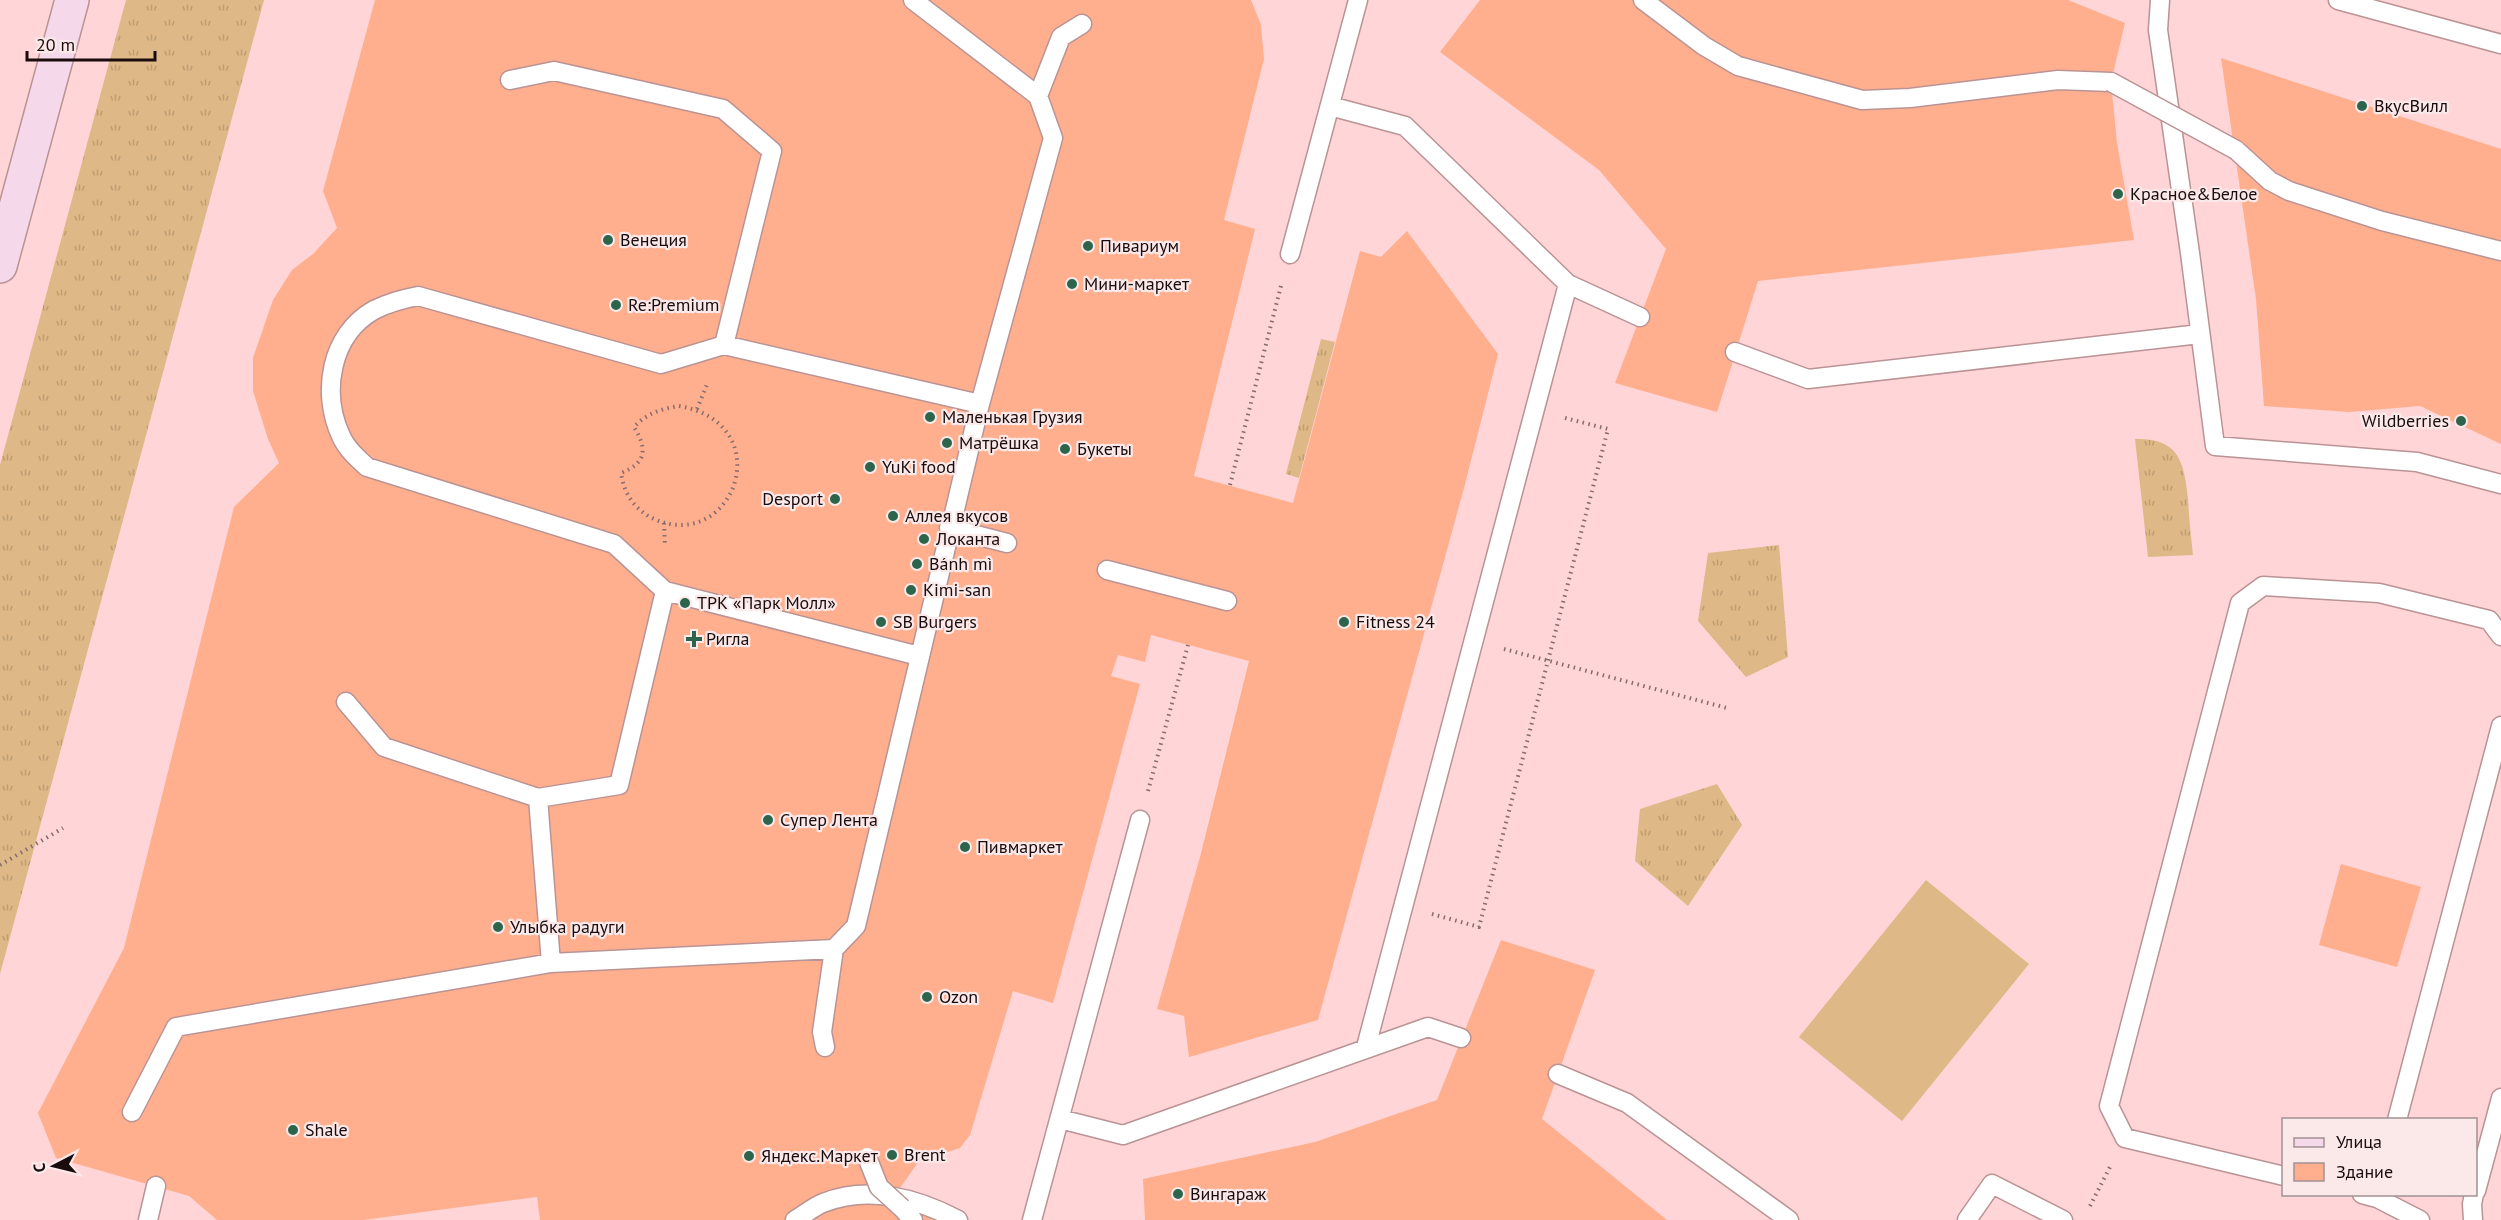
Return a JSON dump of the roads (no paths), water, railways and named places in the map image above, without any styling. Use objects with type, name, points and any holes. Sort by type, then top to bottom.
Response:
[{"type":"main road","points":[[0,266],[72,0]]},
{"type":"lane","points":[[825,1047],[822,1032],[834,949],[856,926],[980,404],[1053,138],[1038,96],[912,0]]},
{"type":"lane","points":[[1290,254],[1358,0]]},
{"type":"lane","points":[[1643,0],[1704,46],[1738,66],[1862,100],[1910,98],[2058,80],[2111,82],[2236,150],[2270,181],[2289,191],[2382,221],[2501,251]]},
{"type":"lane","points":[[2160,0],[2158,30],[2214,446],[2416,462],[2501,484]]},
{"type":"lane","points":[[2338,0],[2501,44]]},
{"type":"lane","points":[[1038,96],[1061,37],[1082,24]]},
{"type":"lane","points":[[510,80],[554,70],[723,109],[772,151],[724,345]]},
{"type":"lane","points":[[1330,106],[1406,126],[1568,284],[1640,317]]},
{"type":"lane","points":[[1366,1047],[1568,284]]},
{"type":"lane","points":[[919,656],[665,591],[614,544],[367,467],[352,453],[340,436],[329,393],[332,369],[340,346],[354,327],[372,311],[394,301],[418,296],[661,364],[724,345],[980,404]]},
{"type":"lane","points":[[1735,352],[1808,379],[2200,334]]},
{"type":"lane","points":[[949,528],[1007,543]]},
{"type":"lane","points":[[1107,570],[1227,601]]},
{"type":"lane","points":[[2282,1176],[2125,1138],[2109,1106],[2240,603],[2263,586],[2379,593],[2489,620],[2501,636]]},
{"type":"lane","points":[[346,702],[384,747],[538,798],[619,785],[665,591]]},
{"type":"lane","points":[[2397,1118],[2501,726]]},
{"type":"lane","points":[[538,798],[550,963]]},
{"type":"lane","points":[[1032,1220],[1140,820]]},
{"type":"lane","points":[[132,1112],[176,1027],[550,963],[834,949]]},
{"type":"lane","points":[[1060,1119],[1123,1135],[1366,1047],[1428,1027],[1461,1038]]},
{"type":"lane","points":[[1558,1074],[1627,1102],[1789,1220]]},
{"type":"lane","points":[[2477,1185],[2501,1098]]},
{"type":"lane","points":[[867,1157],[879,1187],[908,1214]]},
{"type":"lane","points":[[1966,1220],[1992,1184],[2063,1220]]},
{"type":"lane","points":[[148,1220],[156,1186]]},
{"type":"lane","points":[[795,1220],[822,1204],[867,1193],[889,1196],[936,1210],[958,1220]]},
{"type":"lane","points":[[2372,1196],[2420,1220]]},
{"type":"lane","points":[[2473,1220],[2474,1196]]},
{"type":"place","name":"ВкусВилл","points":[[2362,106]]},
{"type":"place","name":"Красное&Белое","points":[[2118,194]]},
{"type":"place","name":"Венеция","points":[[608,240]]},
{"type":"place","name":"Пивариум","points":[[1088,246]]},
{"type":"place","name":"Мини-маркет","points":[[1072,284]]},
{"type":"place","name":"Re:Premium","points":[[616,305]]},
{"type":"place","name":"Маленькая Грузия","points":[[930,417]]},
{"type":"place","name":"Wildberries","points":[[2461,421]]},
{"type":"place","name":"Матрёшка","points":[[947,443]]},
{"type":"place","name":"Букеты","points":[[1065,449]]},
{"type":"place","name":"YuKi food","points":[[870,467]]},
{"type":"place","name":"Desport","points":[[835,499]]},
{"type":"place","name":"Аллея вкусов","points":[[893,516]]},
{"type":"place","name":"Локанта","points":[[924,539]]},
{"type":"place","name":"Bánh mì","points":[[917,564]]},
{"type":"place","name":"Kimi-san","points":[[911,590]]},
{"type":"place","name":"ТРК «Парк Молл»","points":[[685,603]]},
{"type":"place","name":"SB Burgers","points":[[881,622]]},
{"type":"place","name":"Fitness 24","points":[[1344,622]]},
{"type":"place","name":"Ригла","points":[[694,639]]},
{"type":"place","name":"Супер Лента","points":[[768,820]]},
{"type":"place","name":"Пивмаркет","points":[[965,847]]},
{"type":"place","name":"Улыбка радуги","points":[[498,927]]},
{"type":"place","name":"Ozon","points":[[927,997]]},
{"type":"place","name":"Shale","points":[[293,1130]]},
{"type":"place","name":"Brent","points":[[892,1155]]},
{"type":"place","name":"Яндекс.Маркет","points":[[749,1156]]},
{"type":"place","name":"Вингараж","points":[[1178,1194]]}]
